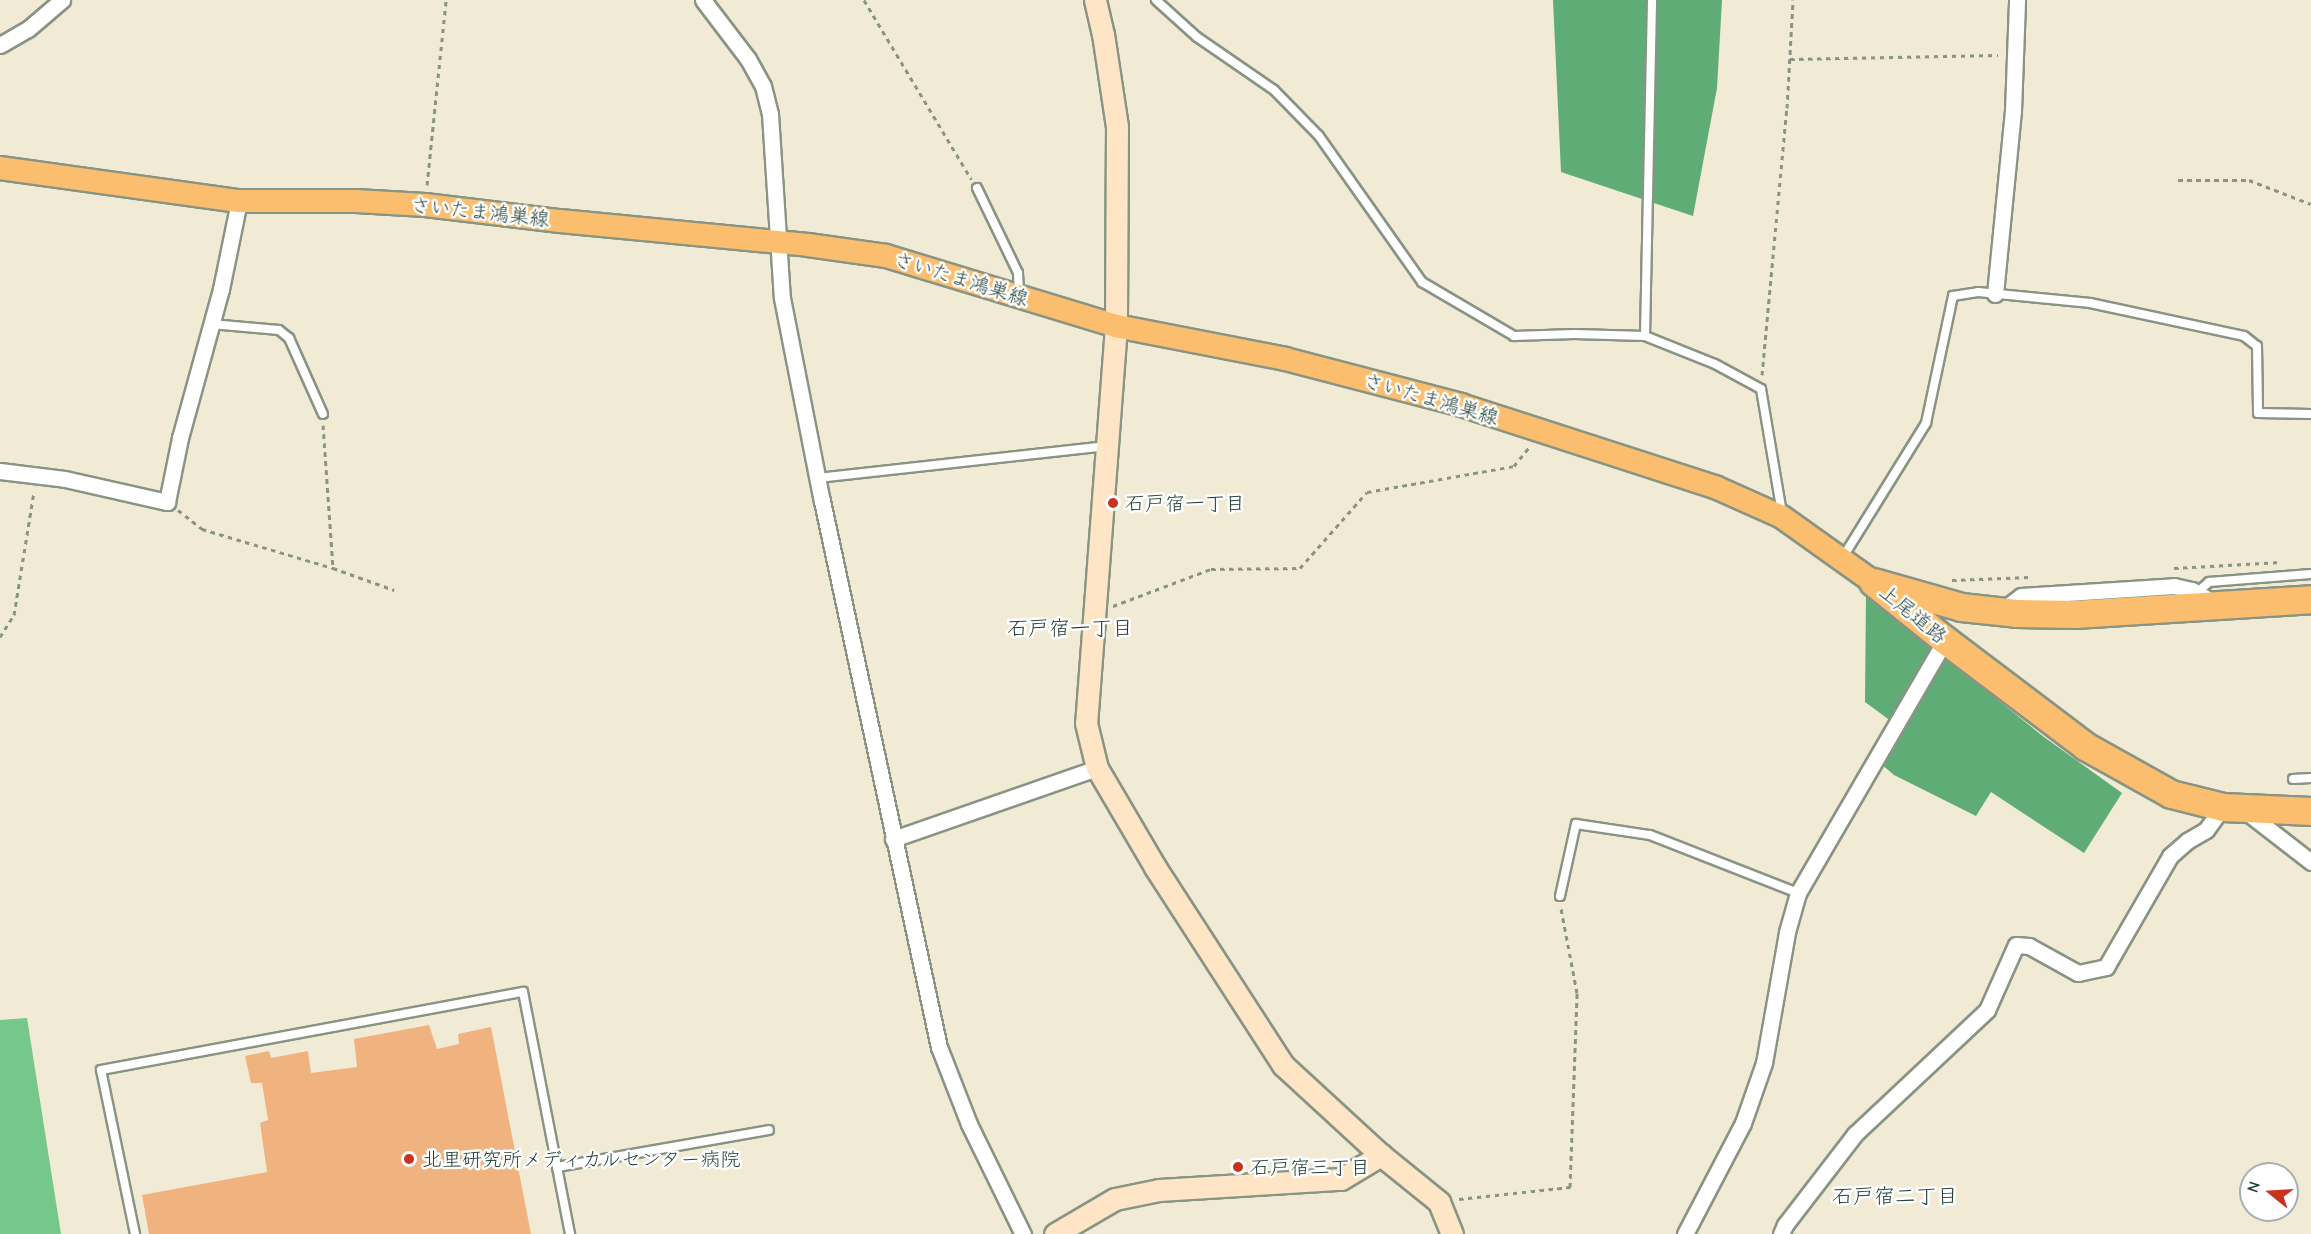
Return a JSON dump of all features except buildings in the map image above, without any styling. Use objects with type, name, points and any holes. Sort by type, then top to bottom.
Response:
[{"type":"highway","name":"上尾道路","points":[[1873,582],[1961,607],[2000,612],[2075,614],[2311,599]]},
{"type":"highway","name":"上尾道路","points":[[1873,582],[1945,640],[2085,746],[2170,794],[2233,807],[2311,811]]},
{"type":"main road","name":"さいたま鴻巣線","points":[[0,168],[238,201],[356,201],[425,205],[560,221],[780,242],[886,256],[1116,326],[1285,359],[1461,405],[1715,487],[1782,517],[1873,582]]},
{"type":"street","points":[[0,45],[28,29],[62,0]]},
{"type":"street","points":[[704,0],[748,59],[763,86],[770,114],[783,298],[893,839],[939,1047],[969,1124],[1023,1234]]},
{"type":"street","points":[[1095,0],[1103,34],[1117,127],[1116,326],[1086,723],[1097,768],[1155,867],[1283,1065],[1381,1155],[1439,1202],[1452,1234]]},
{"type":"street","points":[[1995,294],[2013,111],[2017,0]]},
{"type":"street","points":[[0,471],[131,492],[167,502],[180,438],[211,324],[238,201]]},
{"type":"street","points":[[2000,612],[2021,596],[2174,586],[2196,593],[2219,606]]},
{"type":"street","points":[[1685,1234],[1743,1123],[1764,1063],[1787,932],[1798,893],[1945,640]]},
{"type":"street","points":[[893,839],[1097,768]]},
{"type":"street","points":[[1781,1234],[1791,1216],[1855,1134],[1987,1010],[2016,945],[2029,946],[2078,973],[2106,967],[2170,856],[2233,807],[2311,862]]},
{"type":"street","points":[[1060,1232],[1115,1199],[1159,1190],[1341,1179],[1381,1155]]},
{"type":"lane","points":[[1156,0],[1197,37],[1274,90],[1319,136],[1422,282],[1514,336],[1574,334],[1645,336],[1715,364],[1761,389],[1782,517]]},
{"type":"lane","points":[[1645,336],[1652,0]]},
{"type":"lane","points":[[976,188],[1018,273],[1019,296]]},
{"type":"lane","points":[[1842,559],[1926,423],[1953,296],[1978,292],[2090,303],[2244,336],[2257,346],[2258,413],[2311,414]]},
{"type":"lane","points":[[211,324],[279,330],[289,338],[323,414]]},
{"type":"lane","points":[[818,478],[1108,445]]},
{"type":"lane","points":[[2196,593],[2210,582],[2311,574]]},
{"type":"lane","points":[[2293,779],[2311,778]]},
{"type":"lane","points":[[1560,896],[1576,824],[1650,835],[1798,893]]},
{"type":"lane","points":[[135,1234],[101,1070],[523,992],[570,1234]]},
{"type":"lane","points":[[557,1167],[769,1130]]},
{"type":"path","points":[[425,205],[446,0]]},
{"type":"path","points":[[864,0],[976,188]]},
{"type":"path","points":[[1761,389],[1790,59],[1793,0]]},
{"type":"path","points":[[1790,59],[2015,54]]},
{"type":"path","points":[[2178,180],[2249,180],[2311,204]]},
{"type":"path","points":[[323,414],[333,568]]},
{"type":"path","points":[[1094,613],[1210,569],[1300,568],[1367,492],[1514,466],[1530,449],[1535,429]]},
{"type":"path","points":[[0,638],[14,615],[37,476]]},
{"type":"path","points":[[167,502],[202,529],[333,568],[393,590]]},
{"type":"path","points":[[2165,569],[2287,562]]},
{"type":"path","points":[[1947,580],[2035,577]]},
{"type":"path","points":[[1439,1202],[1570,1187],[1577,993],[1561,918],[1560,896]]},
{"type":"green space","points":[[1553,0],[1722,0],[1717,88],[1693,216],[1561,172]]},
{"type":"green space","points":[[1866,595],[2044,737],[2122,793],[2084,853],[1991,792],[1976,816],[1894,775],[1880,763],[1899,727],[1865,702]]},
{"type":"green space","points":[[27,1018],[61,1234],[0,1234],[0,1020]]},
{"type":"place","name":"石戸宿一丁目","points":[[1113,503]]},
{"type":"place","name":"北里研究所メディカルセンター病院","points":[[409,1159]]},
{"type":"place","name":"石戸宿三丁目","points":[[1238,1167]]},
{"type":"district","name":"石戸宿一丁目","points":[[1070,628]]},
{"type":"district","name":"石戸宿二丁目","points":[[1895,1196]]}]
